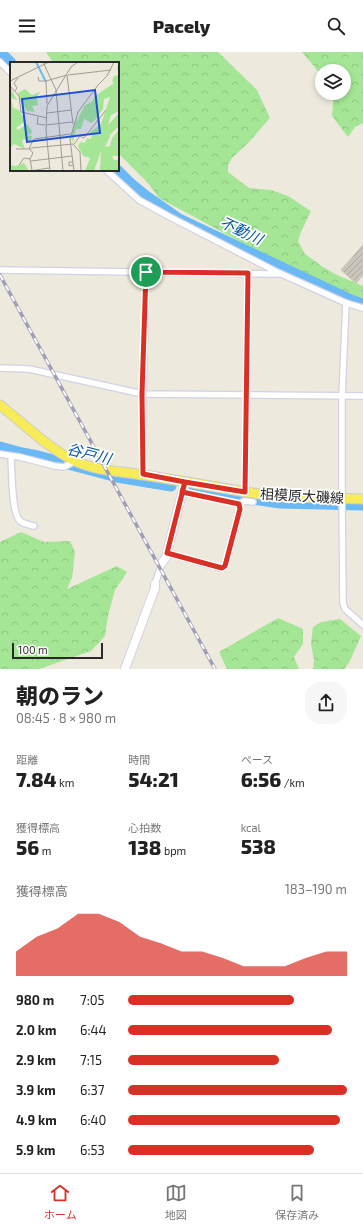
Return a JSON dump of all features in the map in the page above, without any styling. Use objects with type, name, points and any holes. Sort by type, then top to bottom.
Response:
[{"type":"main road","name":"相模原大磯線","points":[[0,405],[73,462],[97,469],[143,474],[245,492],[286,497],[342,502],[363,499]]},
{"type":"street","points":[[0,62],[10,72]]},
{"type":"street","points":[[107,171],[139,200],[170,218],[346,304],[363,308]]},
{"type":"street","points":[[0,270],[282,274]]},
{"type":"street","points":[[143,474],[142,394],[146,272]]},
{"type":"street","points":[[245,492],[248,273]]},
{"type":"street","points":[[346,304],[342,396],[343,603],[345,610],[363,625]]},
{"type":"street","points":[[0,368],[29,368],[142,394],[363,396]]},
{"type":"street","points":[[0,454],[64,467],[73,462]]},
{"type":"street","points":[[11,456],[12,486],[17,516],[22,522],[34,526]]},
{"type":"street","points":[[125,669],[155,588],[162,563],[167,553],[185,482]]},
{"type":"street","points":[[182,492],[239,504],[244,501],[253,502]]},
{"type":"street","points":[[167,553],[220,568],[224,567],[240,509],[239,504]]},
{"type":"green space","points":[[46,52],[218,52],[257,90],[270,118],[248,143],[232,158],[228,165],[228,172],[249,188],[271,190],[288,196],[311,211],[298,241],[305,254],[337,275],[363,286],[363,298],[340,291],[263,254],[159,198],[148,183],[119,154],[119,62],[52,61]]},
{"type":"green space","points":[[302,52],[363,52],[363,123],[355,127],[348,137],[332,116],[333,100],[351,100],[351,64],[315,64],[315,68]]},
{"type":"green space","points":[[21,532],[44,542],[70,541],[75,552],[72,578],[67,589],[117,566],[127,572],[115,590],[108,616],[105,636],[91,651],[39,669],[0,669],[0,542]]},
{"type":"green space","points":[[278,618],[303,629],[303,644],[294,657],[299,669],[227,669],[219,652]]},
{"type":"green space","points":[[340,619],[361,636],[349,663],[344,669],[313,669],[314,661],[311,643],[313,627],[321,622]]},
{"type":"building","points":[[363,245],[363,275],[356,283],[341,270]]},
{"type":"waterway","name":"不動川","points":[[0,52],[10,62]]},
{"type":"waterway","name":"不動川","points":[[118,171],[146,196],[179,219],[351,300],[363,304]]},
{"type":"waterway","name":"谷戸川","points":[[0,447],[117,477],[171,486]]},
{"type":"waterway","name":"谷戸川","points":[[194,490],[280,503],[363,505]]},
{"type":"railway","points":[[0,275],[215,669]]},
{"type":"route","points":[[146,272],[142,394],[143,474],[185,482],[182,492],[239,504],[240,509],[225,566],[222,568],[167,553],[185,482],[245,492],[248,273],[146,272]]}]
